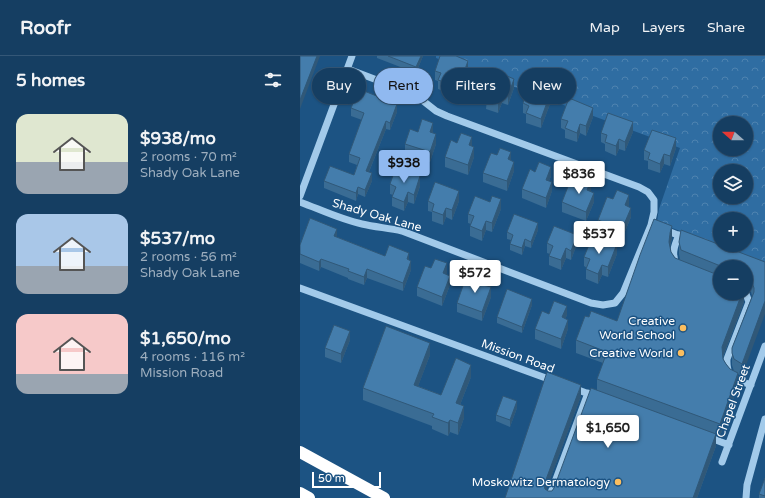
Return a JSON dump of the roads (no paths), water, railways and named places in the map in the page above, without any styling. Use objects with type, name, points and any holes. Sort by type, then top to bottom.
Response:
[{"type":"highway","points":[[300,452],[384,498]]},
{"type":"highway","points":[[300,493],[309,498]]},
{"type":"street","points":[[348,68],[352,56]]},
{"type":"street","name":"Shady Oak Lane","points":[[300,202],[361,224],[402,231],[591,303],[603,305],[615,303],[624,293],[651,225],[654,212],[654,200],[648,192],[447,116],[436,111],[411,93],[366,76]]},
{"type":"street","points":[[300,196],[335,104]]},
{"type":"street","points":[[651,225],[693,241]]},
{"type":"street","points":[[679,235],[674,249],[674,261],[677,266],[684,269]]},
{"type":"street","name":"Mission Road","points":[[300,288],[559,383]]},
{"type":"street","points":[[748,300],[749,302],[727,359],[727,366],[729,373],[733,378],[751,385]]},
{"type":"street","name":"Chapel Street","points":[[722,462],[765,346]]},
{"type":"street","name":"Mission Road","points":[[566,385],[603,399]]},
{"type":"street","points":[[549,498],[588,393]]},
{"type":"street","points":[[746,498],[746,485],[765,419]]},
{"type":"street","points":[[699,434],[728,445]]},
{"type":"place","name":"Creative World School","points":[[683,328]]},
{"type":"place","name":"Creative World","points":[[681,353]]},
{"type":"place","name":"Moskowitz Dermatology","points":[[618,482]]}]
